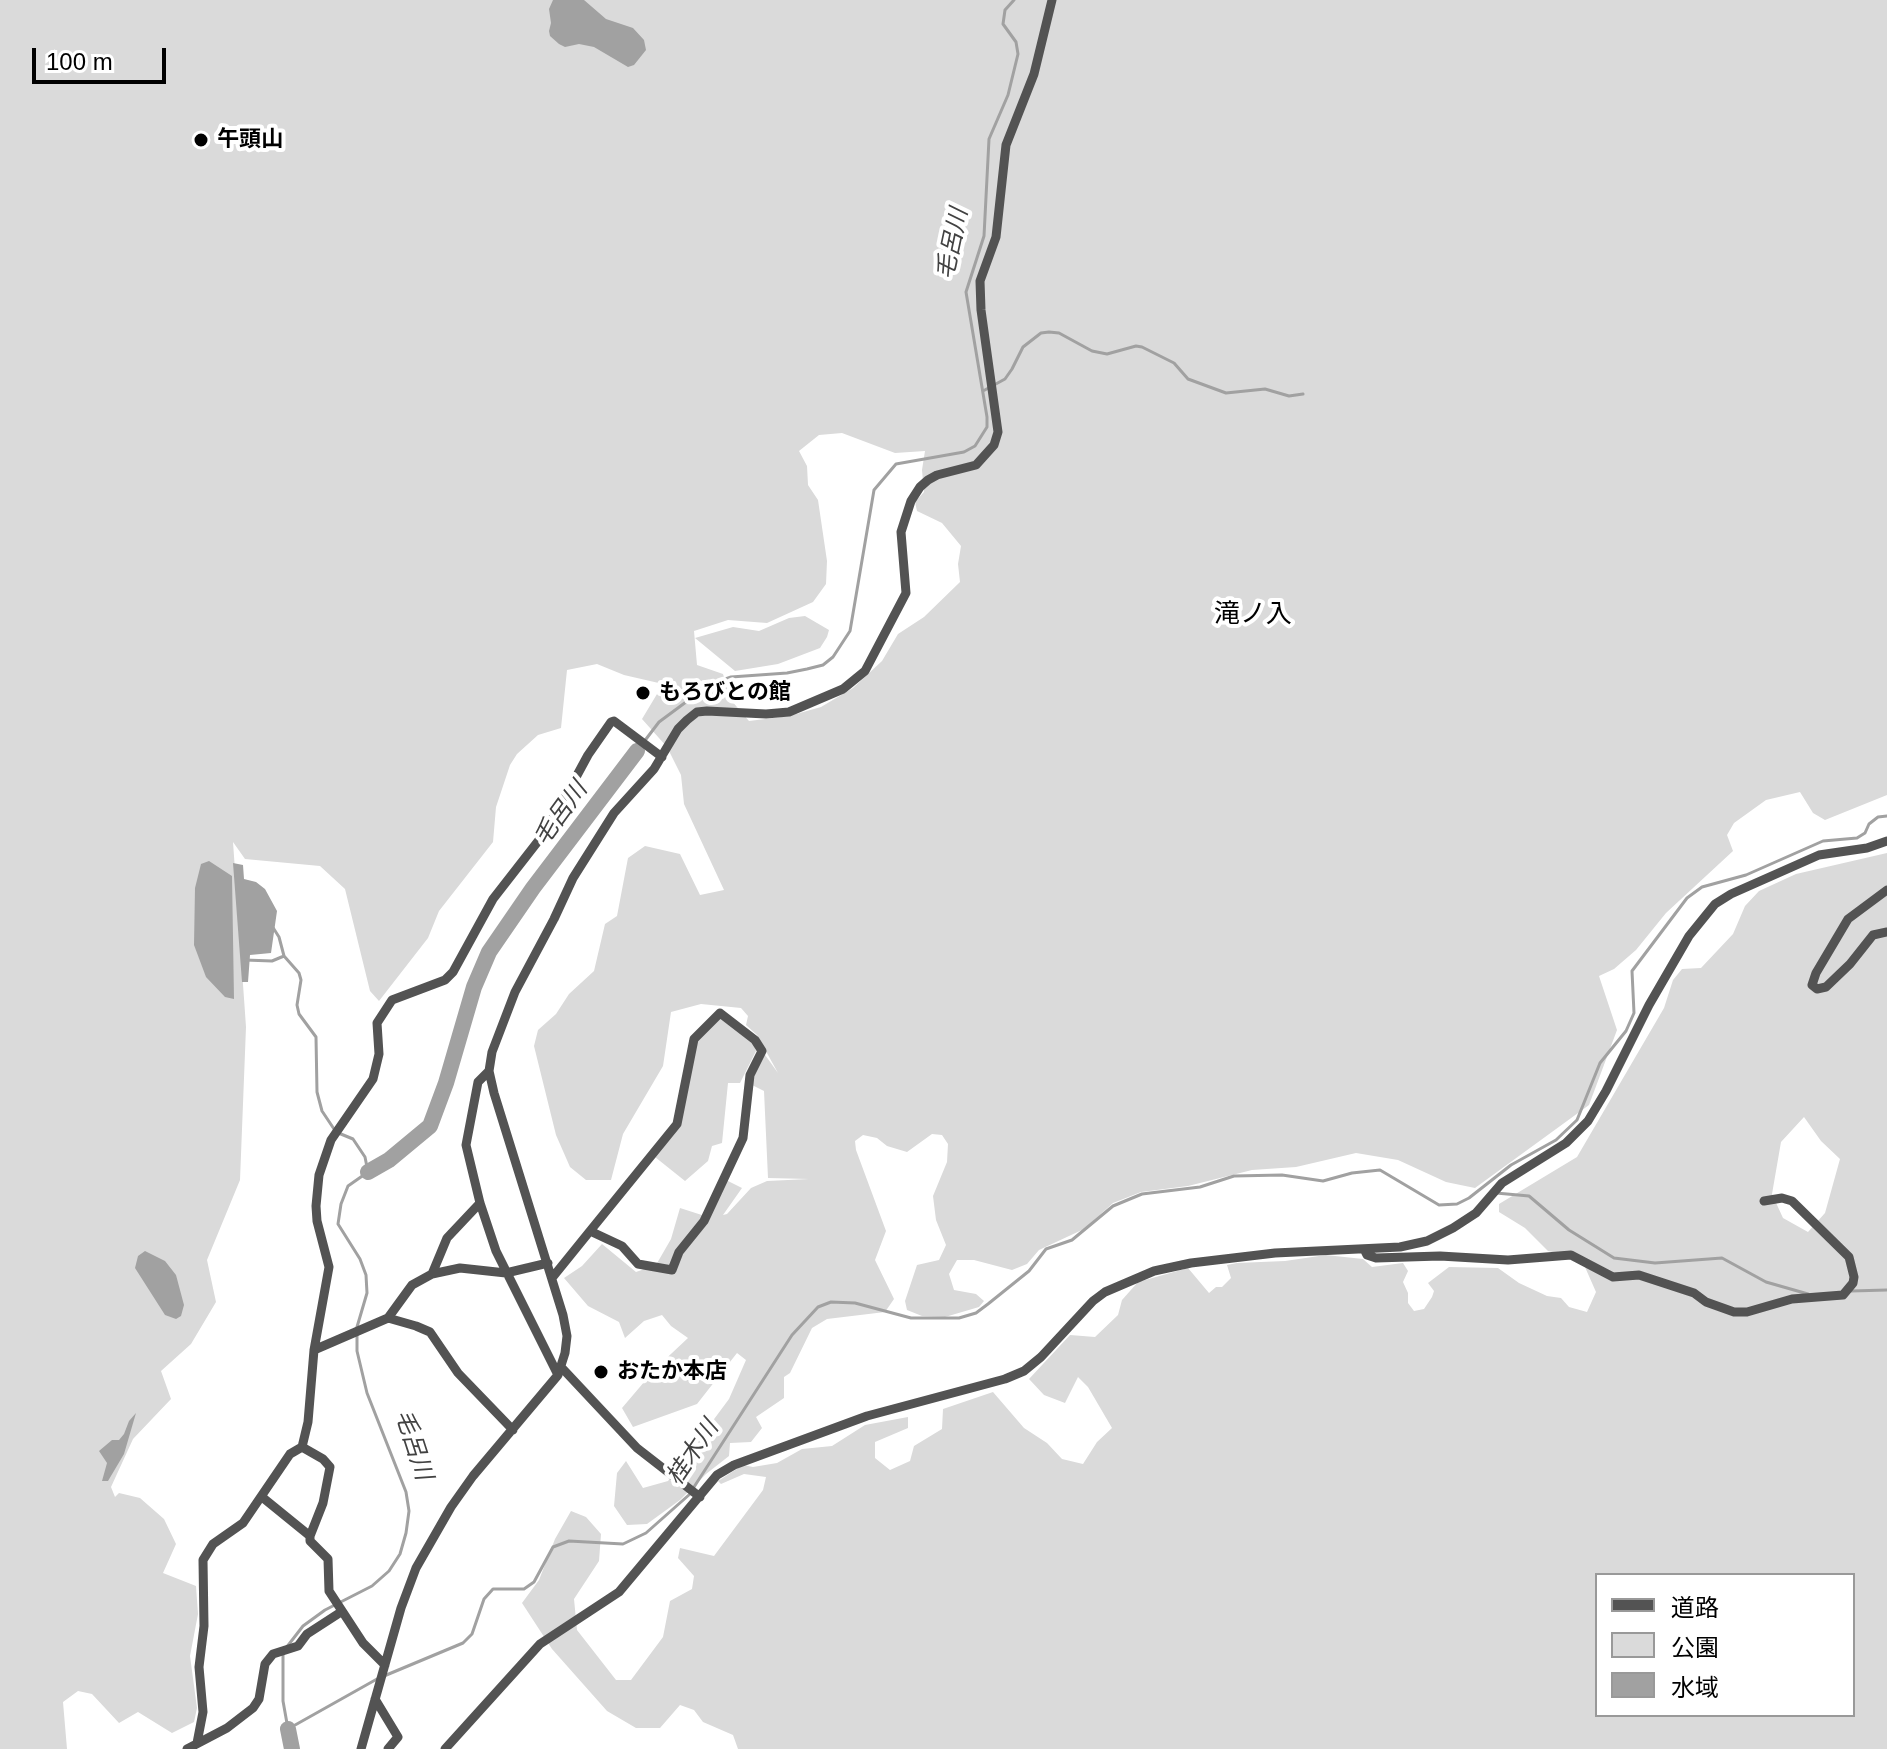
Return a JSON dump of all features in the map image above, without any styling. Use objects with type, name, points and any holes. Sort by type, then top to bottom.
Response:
[{"type":"street","points":[[361,1749],[416,1568],[429,1543],[473,1476],[560,1371],[567,1336],[489,1071],[492,1052],[515,992],[573,878],[614,813],[678,729],[697,712],[789,712],[827,698],[860,676],[870,664],[906,593],[901,532],[911,501],[928,480],[976,465],[994,445],[998,432],[981,310],[980,281],[996,237],[1006,145],[1034,74],[1052,0]]},
{"type":"street","points":[[197,1743],[203,1712],[199,1667],[204,1626],[203,1560],[213,1544],[243,1523],[290,1454],[302,1447],[308,1422],[314,1350],[329,1267],[317,1221],[319,1175],[331,1140],[363,1096],[376,1071],[379,1054],[377,1023],[392,1000],[445,980],[453,972],[493,899],[539,840],[604,732],[614,721],[660,755]]},
{"type":"street","points":[[445,1749],[540,1644],[619,1592],[698,1495],[717,1475],[734,1465],[867,1416],[1005,1379],[1024,1371],[1093,1301],[1105,1292],[1154,1271],[1191,1263],[1275,1253],[1410,1246],[1453,1228],[1476,1213],[1502,1183],[1574,1137],[1594,1113],[1632,1036],[1689,936],[1715,904],[1819,855],[1867,848],[1887,841]]},
{"type":"street","points":[[1887,890],[1848,919],[1812,985],[1817,989],[1826,987],[1873,935],[1887,932]]},
{"type":"street","points":[[552,1278],[590,1231],[677,1124],[694,1039],[720,1013],[755,1040],[762,1051],[750,1075],[746,1122],[738,1154],[704,1221],[679,1252],[672,1270],[638,1264],[622,1246],[590,1231]]},
{"type":"street","points":[[489,1071],[478,1082],[466,1141],[480,1203],[506,1273],[560,1371],[637,1448],[698,1495]]},
{"type":"street","points":[[1364,1249],[1367,1255],[1376,1258],[1440,1256],[1508,1260],[1571,1255],[1613,1277],[1639,1275],[1694,1293],[1706,1302],[1734,1312],[1747,1312],[1792,1299],[1843,1295],[1854,1277],[1849,1257],[1792,1201],[1782,1198],[1764,1201]]},
{"type":"street","points":[[432,1274],[447,1238],[480,1203]]},
{"type":"street","points":[[314,1350],[388,1318],[412,1285],[432,1274],[460,1268],[506,1273],[548,1263]]},
{"type":"street","points":[[388,1318],[430,1332],[458,1373],[513,1430]]},
{"type":"street","points":[[302,1447],[323,1459],[330,1467],[323,1503],[310,1541],[328,1559],[327,1585],[332,1598],[384,1667]]},
{"type":"street","points":[[262,1497],[310,1536]]},
{"type":"street","points":[[187,1749],[227,1728],[253,1708],[259,1699],[268,1659],[279,1651],[298,1646],[307,1634],[341,1611]]},
{"type":"street","points":[[375,1699],[398,1737],[388,1749]]},
{"type":"green space","points":[[0,0],[1887,0],[1887,795],[1825,820],[1813,813],[1800,792],[1766,800],[1734,823],[1727,835],[1733,851],[1666,913],[1636,950],[1614,969],[1599,976],[1617,1030],[1589,1105],[1475,1188],[1446,1182],[1398,1160],[1356,1153],[1296,1167],[1252,1170],[1188,1186],[1141,1192],[1113,1203],[1084,1229],[1039,1250],[1027,1264],[1012,1270],[974,1260],[957,1260],[949,1274],[954,1290],[976,1294],[984,1301],[979,1307],[945,1317],[922,1316],[907,1310],[905,1301],[917,1265],[939,1260],[946,1245],[936,1220],[933,1196],[947,1162],[948,1144],[942,1135],[932,1134],[907,1152],[863,1135],[855,1141],[856,1150],[886,1231],[875,1260],[894,1299],[885,1312],[827,1319],[812,1328],[790,1373],[784,1377],[784,1398],[756,1417],[762,1428],[751,1442],[730,1443],[729,1456],[680,1500],[647,1524],[627,1525],[614,1506],[617,1473],[626,1461],[643,1488],[668,1481],[729,1399],[746,1360],[737,1353],[697,1404],[633,1427],[622,1408],[656,1368],[688,1338],[662,1315],[644,1321],[625,1338],[619,1322],[588,1306],[564,1278],[582,1266],[602,1244],[636,1272],[656,1265],[671,1239],[680,1208],[708,1217],[726,1180],[742,1188],[723,1215],[751,1188],[767,1181],[809,1179],[768,1178],[764,1091],[750,1084],[763,1052],[778,1073],[757,1035],[746,1025],[748,1016],[741,1008],[701,1004],[671,1012],[663,1066],[623,1134],[611,1180],[586,1180],[570,1167],[556,1135],[534,1046],[538,1030],[594,971],[605,924],[617,916],[628,858],[645,846],[680,854],[700,895],[724,890],[684,804],[681,775],[667,747],[642,719],[663,684],[624,675],[597,664],[567,670],[561,728],[538,735],[517,754],[510,765],[496,807],[493,842],[439,911],[428,938],[379,1001],[370,991],[345,889],[320,866],[245,859],[233,842],[246,1027],[240,1180],[207,1260],[216,1302],[191,1344],[161,1371],[171,1399],[133,1439],[111,1487],[115,1497],[119,1493],[140,1498],[164,1519],[176,1544],[163,1573],[196,1586],[198,1614],[190,1656],[197,1708],[194,1722],[172,1733],[138,1712],[119,1723],[92,1694],[78,1691],[63,1702],[67,1749],[0,1749]],"holes":[[[842,433],[895,453],[925,451],[922,470],[924,492],[915,502],[917,511],[942,523],[961,546],[958,564],[960,582],[924,617],[898,634],[882,661],[853,688],[821,707],[789,716],[749,721],[731,700],[723,674],[697,665],[694,631],[728,620],[767,623],[813,602],[826,584],[827,561],[818,500],[808,485],[807,466],[799,451],[819,435]]]},
{"type":"green space","points":[[805,616],[829,630],[827,637],[820,648],[778,664],[735,671],[695,638],[733,627],[759,631],[789,618]]},
{"type":"green space","points":[[1887,853],[1887,1749],[738,1749],[733,1735],[703,1722],[694,1710],[680,1705],[660,1728],[636,1728],[607,1711],[552,1649],[522,1603],[539,1580],[555,1539],[571,1511],[586,1517],[601,1534],[599,1561],[574,1599],[577,1630],[616,1680],[631,1680],[663,1637],[670,1601],[692,1589],[694,1576],[678,1558],[680,1548],[714,1556],[763,1490],[766,1477],[744,1474],[721,1484],[718,1481],[743,1465],[753,1467],[777,1463],[802,1449],[832,1446],[865,1425],[908,1417],[908,1428],[875,1442],[875,1458],[890,1470],[910,1461],[914,1446],[942,1429],[943,1409],[993,1392],[1024,1428],[1047,1443],[1062,1459],[1083,1464],[1097,1442],[1112,1428],[1088,1387],[1078,1377],[1065,1403],[1044,1395],[1029,1379],[1070,1335],[1095,1337],[1118,1315],[1122,1300],[1138,1282],[1188,1268],[1209,1293],[1231,1278],[1227,1265],[1237,1263],[1326,1255],[1363,1259],[1372,1267],[1403,1263],[1408,1271],[1403,1282],[1408,1303],[1414,1311],[1424,1309],[1434,1291],[1428,1283],[1449,1267],[1498,1268],[1519,1283],[1547,1296],[1561,1298],[1569,1307],[1587,1312],[1596,1292],[1581,1258],[1548,1251],[1525,1228],[1499,1212],[1499,1204],[1577,1157],[1664,1008],[1673,980],[1682,969],[1701,968],[1733,934],[1745,906],[1759,891],[1796,874]],"holes":[[[1804,1117],[1821,1141],[1840,1159],[1825,1213],[1808,1232],[1783,1218],[1772,1194],[1781,1142]]]},
{"type":"green space","points":[[720,1017],[753,1042],[756,1051],[740,1083],[728,1083],[722,1143],[712,1146],[708,1161],[685,1181],[655,1157],[680,1125],[697,1041]]},
{"type":"water","points":[[553,0],[584,0],[606,19],[633,28],[644,40],[646,50],[634,65],[628,67],[594,47],[579,44],[565,47],[559,44],[549,31],[549,9]]},
{"type":"water","points":[[209,861],[232,876],[234,999],[225,997],[206,977],[194,945],[195,888],[201,864]]},
{"type":"water","points":[[233,863],[243,865],[244,879],[256,882],[265,889],[277,911],[271,953],[250,955],[248,982],[242,982]]},
{"type":"water","points":[[145,1251],[165,1261],[176,1275],[184,1305],[181,1316],[176,1319],[165,1315],[135,1268],[138,1256]]},
{"type":"water","points":[[136,1413],[124,1454],[108,1481],[102,1481],[107,1463],[99,1451],[112,1440],[119,1440]]},
{"type":"waterway","name":"毛呂川","points":[[637,751],[659,722],[686,702],[697,689],[731,677],[807,669],[823,665],[833,657],[850,631],[874,490],[896,464],[964,452],[975,446],[987,427],[966,292],[984,236],[989,139],[1008,95],[1018,54],[1016,42],[1003,24],[1005,10],[1014,0]]},
{"type":"waterway","points":[[983,391],[1005,379],[1023,347],[1041,333],[1049,332],[1059,333],[1092,351],[1107,354],[1142,347],[1174,363],[1188,379],[1226,393],[1265,389],[1289,396],[1303,394]]},
{"type":"waterway","name":"毛呂川","points":[[368,1172],[389,1160],[430,1126],[474,987],[489,952],[533,888],[637,751]]},
{"type":"waterway","points":[[694,1487],[792,1335],[818,1307],[831,1302],[855,1303],[911,1318],[959,1318],[976,1313],[1029,1271],[1046,1249],[1072,1240],[1113,1206],[1142,1194],[1200,1187],[1234,1176],[1282,1175],[1323,1181],[1380,1170],[1439,1205],[1457,1204],[1469,1198],[1511,1165],[1556,1140],[1577,1120],[1600,1063],[1626,1031],[1634,1013],[1632,971],[1687,898],[1702,887],[1746,875],[1823,841],[1857,838],[1878,817],[1887,816]]},
{"type":"waterway","points":[[272,926],[279,937],[284,956],[299,973],[301,980],[297,1005],[299,1014],[316,1037],[317,1092],[322,1111],[336,1132],[353,1139],[365,1157],[368,1172],[348,1186],[338,1224],[360,1259],[366,1275],[367,1293],[357,1327]]},
{"type":"waterway","points":[[245,960],[272,961],[284,956]]},
{"type":"waterway","points":[[1496,1193],[1529,1196],[1569,1230],[1614,1258],[1655,1263],[1722,1258],[1766,1282],[1808,1294]]},
{"type":"waterway","points":[[1851,1291],[1887,1290]]},
{"type":"waterway","name":"毛呂川","points":[[286,1648],[303,1626],[325,1610],[372,1586],[389,1571],[400,1554],[406,1533],[409,1511],[406,1492],[367,1393],[357,1351],[357,1335]]},
{"type":"waterway","name":"桂木川","points":[[384,1676],[463,1643],[472,1634],[484,1599],[493,1589],[524,1589],[534,1582],[553,1547],[569,1541],[623,1544],[646,1533],[690,1494]]},
{"type":"waterway","name":"桂木川","points":[[283,1655],[283,1701],[288,1729],[377,1679]]},
{"type":"waterway","name":"毛呂川","points":[[288,1729],[292,1749]]},
{"type":"place","name":"午頭山","points":[[201,140]]},
{"type":"place","name":"もろびとの館","points":[[643,693]]},
{"type":"place","name":"おたか本店","points":[[601,1372]]},
{"type":"district","name":"滝ノ入","points":[[1253,615]]}]
